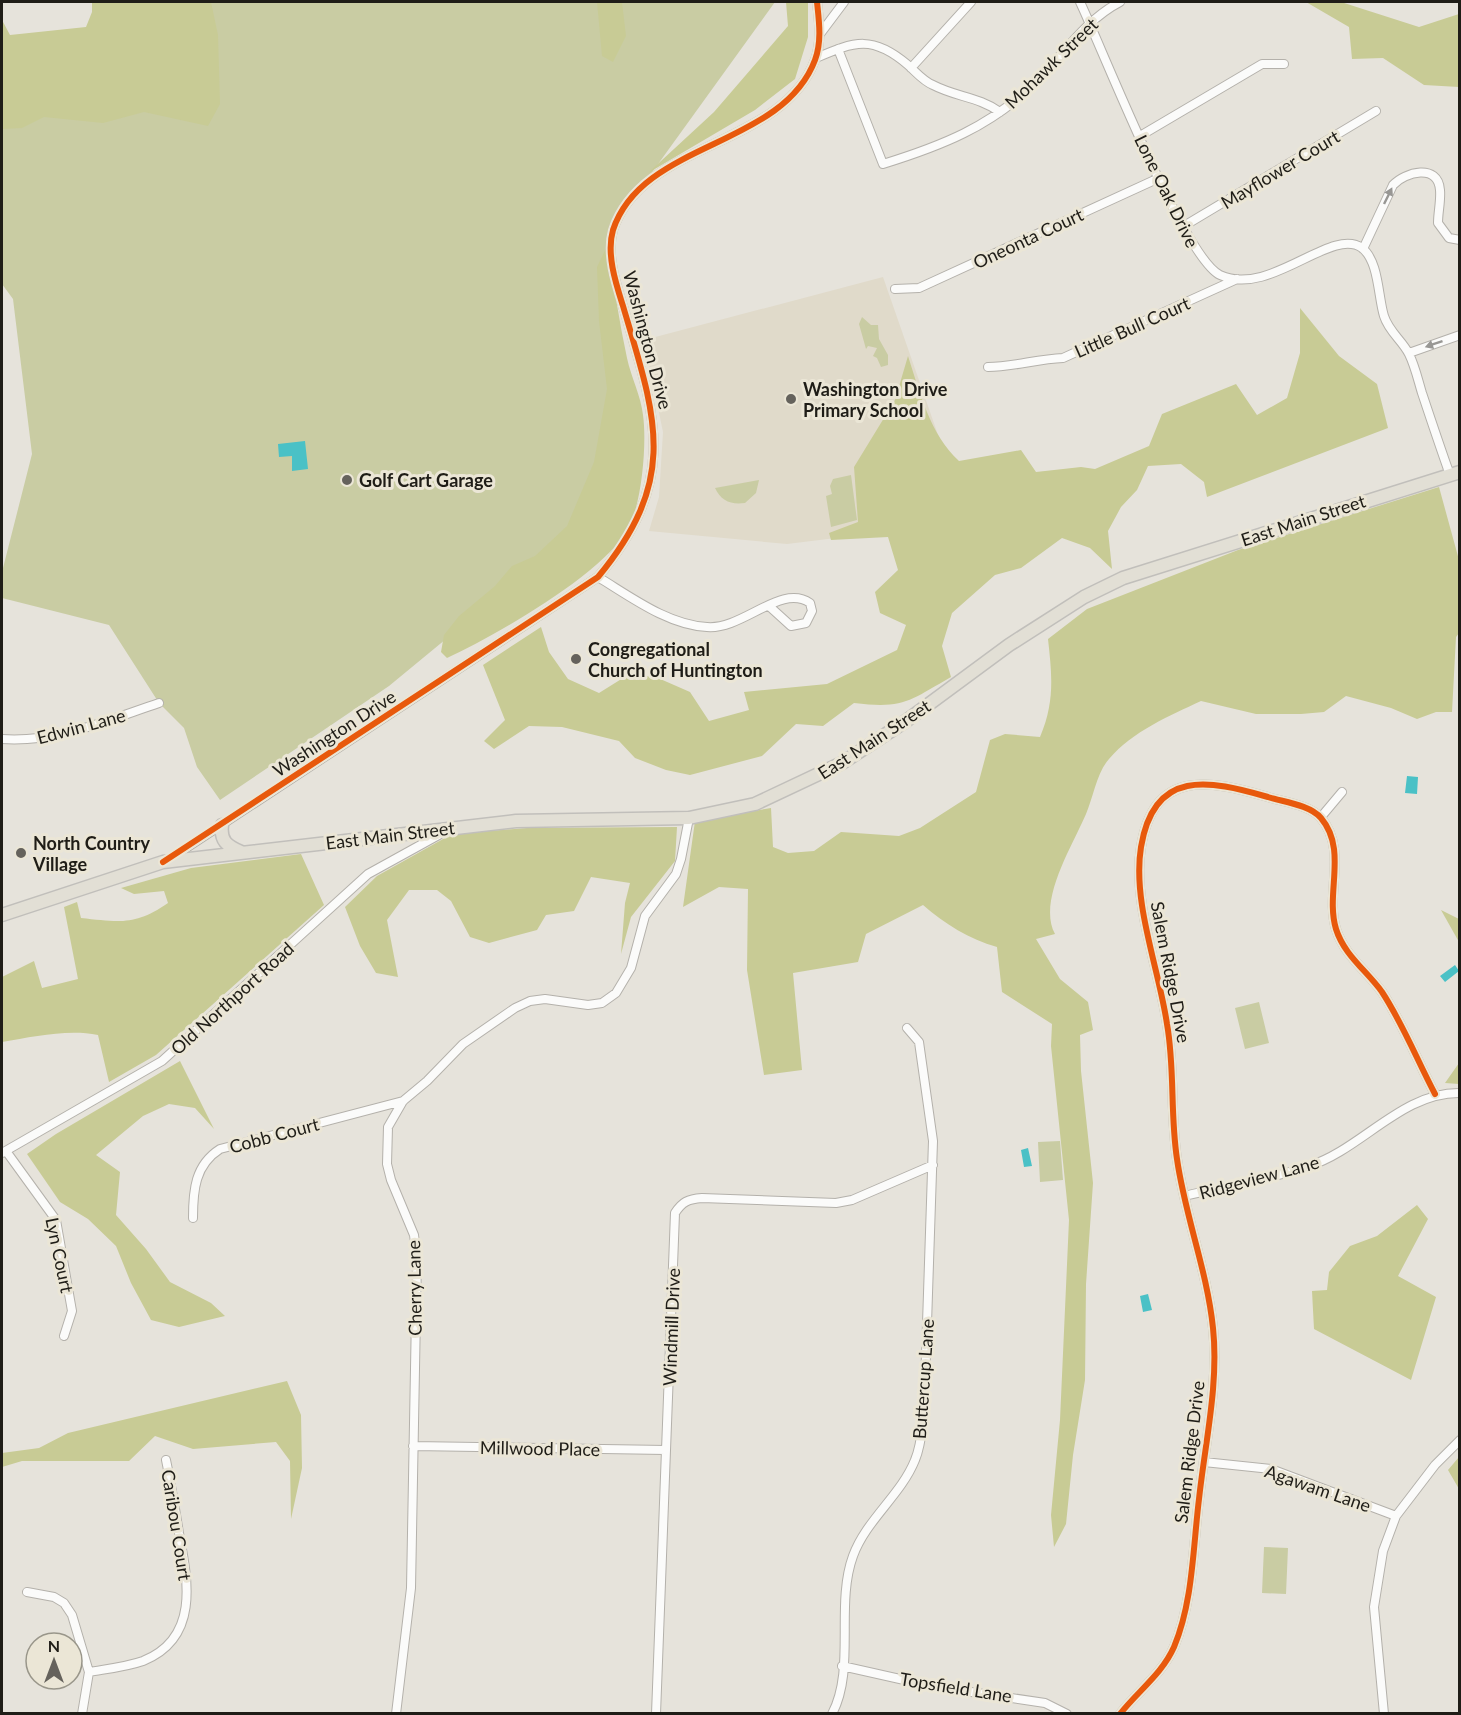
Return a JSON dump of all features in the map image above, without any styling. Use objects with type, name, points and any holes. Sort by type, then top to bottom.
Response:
[{"type":"main road","name":"East Main Street","points":[[2,915],[163,862],[516,821],[689,818],[755,804],[842,763],[1024,635],[1084,597],[1123,578],[1454,473]]},
{"type":"main road","points":[[222,825],[224,841],[229,847],[242,853]]},
{"type":"street","name":"Washington Drive","points":[[163,862],[598,577],[619,553],[640,512],[652,470],[656,441],[646,389],[616,282],[611,255],[612,233],[618,218],[638,189],[657,174],[774,110],[796,90],[816,58],[820,34],[818,2]]},
{"type":"street","points":[[820,34],[844,2]]},
{"type":"street","points":[[911,68],[971,2]]},
{"type":"street","name":"Lone Oak Drive","points":[[1080,2],[1159,178],[1184,226],[1208,265],[1220,275],[1237,279]]},
{"type":"street","name":"Mohawk Street","points":[[838,49],[883,164],[954,140],[1000,112],[1033,85],[1090,23],[1120,2]]},
{"type":"street","points":[[816,58],[862,43],[877,44],[929,84],[985,102],[1000,112]]},
{"type":"street","points":[[1140,136],[1262,64],[1284,64]]},
{"type":"street","name":"Mayflower Court","points":[[1184,226],[1376,111]]},
{"type":"street","points":[[1363,249],[1393,186],[1400,178],[1416,172],[1432,175],[1438,181],[1440,190],[1438,223],[1449,238],[1460,240]]},
{"type":"street","name":"Oneonta Court","points":[[895,289],[919,288],[1159,178]]},
{"type":"street","points":[[1237,279],[1274,275],[1330,247],[1344,244],[1363,249],[1371,261],[1390,330],[1409,353],[1454,473]]},
{"type":"street","name":"Little Bull Court","points":[[988,367],[1007,367],[1041,359],[1063,358],[1237,279]]},
{"type":"street","points":[[1409,353],[1460,335]]},
{"type":"street","points":[[598,577],[641,603],[690,626],[726,626],[769,606],[794,596],[810,603],[812,611],[806,623],[791,626],[769,606]]},
{"type":"street","name":"Edwin Lane","points":[[2,739],[26,741],[70,732],[159,703]]},
{"type":"street","name":"Salem Ridge Drive","points":[[1120,1713],[1162,1669],[1182,1625],[1214,1368],[1214,1331],[1209,1297],[1184,1196],[1174,1138],[1174,1082],[1167,1023],[1140,885],[1138,865],[1146,823],[1156,806],[1173,791],[1189,785],[1209,783],[1304,807],[1321,817]]},
{"type":"street","points":[[1342,792],[1321,817],[1334,846],[1336,862],[1332,906],[1340,940],[1371,978],[1395,1013],[1435,1094]]},
{"type":"street","name":"Cherry Lane","points":[[396,1713],[411,1588],[417,1259],[414,1235],[391,1180],[386,1146],[388,1127],[403,1101],[427,1081],[463,1044],[515,1008],[530,1001],[545,999],[588,1005],[602,1003],[616,993],[635,957],[645,916],[676,874],[689,818]]},
{"type":"street","name":"Old Northport Road","points":[[4,1152],[162,1061],[368,874],[452,828]]},
{"type":"street","name":"Buttercup Lane","points":[[832,1713],[841,1690],[844,1595],[853,1554],[906,1477],[916,1459],[920,1440],[933,1165],[928,1098],[919,1042],[907,1028]]},
{"type":"street","name":"Ridgeview Lane","points":[[1184,1196],[1310,1166],[1340,1152],[1416,1102],[1435,1094],[1460,1093]]},
{"type":"street","name":"Cobb Court","points":[[193,1218],[196,1179],[209,1156],[220,1149],[403,1101]]},
{"type":"street","name":"Lyn Court","points":[[4,1152],[56,1220],[72,1311],[64,1336]]},
{"type":"street","name":"Windmill Drive","points":[[656,1713],[675,1213],[681,1204],[689,1199],[702,1198],[836,1203],[852,1200],[933,1165]]},
{"type":"street","points":[[1384,1713],[1374,1607],[1383,1551],[1396,1516],[1435,1465],[1460,1440]]},
{"type":"street","name":"Millwood Place","points":[[413,1446],[666,1450]]},
{"type":"street","name":"Caribou Court","points":[[89,1672],[144,1660],[175,1637],[182,1623],[186,1609],[186,1571],[166,1460]]},
{"type":"street","name":"Agawam Lane","points":[[1204,1462],[1271,1469],[1396,1516]]},
{"type":"street","points":[[27,1592],[54,1597],[64,1603],[72,1615],[89,1672],[82,1713]]},
{"type":"street","name":"Topsfield Lane","points":[[842,1666],[931,1686],[1045,1703],[1067,1713]]},
{"type":"shaded area","name":"Washington Drive Primary School","points":[[883,277],[944,452],[893,531],[787,544],[649,531],[659,497],[663,432],[644,340]]},
{"type":"green space","points":[[92,2],[211,2],[218,35],[220,104],[208,126],[144,112],[103,123],[44,117],[22,128],[2,129],[2,20],[10,35],[86,27],[92,12]]},
{"type":"green space","points":[[192,2],[775,2],[609,232],[613,401],[583,526],[389,686],[220,800],[197,767],[184,728],[159,703],[109,625],[2,598],[2,572],[32,454],[13,299],[2,284],[2,107]]},
{"type":"green space","points":[[597,2],[622,2],[626,36],[613,62],[602,56]]},
{"type":"green space","points":[[786,2],[808,2],[808,37],[795,79],[755,110],[648,173],[714,112],[788,26]]},
{"type":"green space","points":[[1306,2],[1341,2],[1419,27],[1459,14],[1459,87],[1424,85],[1383,58],[1352,59],[1349,27]]},
{"type":"green space","points":[[607,246],[621,330],[640,401],[644,427],[640,488],[629,527],[617,545],[574,583],[492,635],[447,658],[441,652],[444,635],[459,616],[495,586],[512,566],[535,556],[567,526],[594,462],[607,389],[599,321],[597,267]]},
{"type":"green space","points":[[1300,308],[1339,356],[1377,384],[1388,428],[1207,497],[1204,482],[1181,464],[1148,466],[1137,490],[1121,507],[1108,531],[1112,569],[1090,548],[1062,538],[1021,568],[995,575],[952,613],[942,646],[951,677],[925,692],[896,704],[854,703],[823,726],[796,724],[762,756],[690,775],[666,770],[635,758],[619,741],[562,727],[529,726],[494,749],[484,741],[505,720],[483,665],[541,627],[549,652],[568,679],[599,693],[631,673],[658,678],[690,692],[709,721],[749,710],[744,692],[827,684],[897,650],[906,625],[880,613],[875,592],[898,570],[888,537],[831,540],[829,533],[858,522],[854,467],[895,400],[908,356],[933,426],[959,461],[1021,450],[1036,472],[1081,467],[1095,469],[1149,446],[1162,414],[1236,384],[1257,415],[1287,398],[1300,353]]},
{"type":"green space","points":[[862,317],[871,325],[878,325],[879,339],[888,355],[888,365],[881,367],[877,358],[873,356],[877,348],[868,346],[866,349],[859,324]]},
{"type":"green space","points":[[851,475],[857,520],[831,527],[826,496],[832,494],[830,486],[833,479]]},
{"type":"green space","points":[[759,480],[756,493],[745,503],[727,501],[715,488]]},
{"type":"green space","points":[[1439,487],[1459,560],[1459,633],[1456,637],[1452,712],[1436,712],[1417,719],[1391,708],[1346,696],[1324,712],[1301,714],[1256,714],[1201,701],[1140,732],[1109,759],[1101,771],[1086,814],[1059,873],[1050,906],[1055,934],[1036,939],[1060,979],[1088,1002],[1093,1030],[1080,1035],[1081,1071],[1093,1183],[1086,1284],[1085,1380],[1073,1455],[1066,1524],[1054,1547],[1051,1515],[1060,1420],[1069,1220],[1051,1046],[1052,1024],[1002,992],[997,947],[958,930],[923,905],[866,934],[858,962],[793,973],[802,1070],[764,1075],[747,970],[748,889],[719,887],[683,907],[695,821],[771,808],[773,847],[788,853],[814,851],[841,832],[899,836],[920,828],[976,792],[990,740],[1005,734],[1040,737],[1050,700],[1048,639],[1087,609],[1238,550]]},
{"type":"green space","points":[[677,827],[675,861],[631,917],[621,954],[625,903],[630,883],[591,877],[574,911],[546,915],[537,930],[489,943],[470,937],[451,901],[437,890],[409,890],[387,920],[398,977],[376,973],[360,946],[345,907],[377,876],[452,834],[527,828]]},
{"type":"green space","points":[[301,854],[324,905],[156,1055],[109,1082],[98,1035],[62,1033],[2,1042],[2,977],[34,961],[42,988],[78,979],[64,907],[77,902],[81,918],[117,921],[136,919],[168,903],[164,891],[134,894],[121,888],[191,868]]},
{"type":"green space","points":[[1441,910],[1459,919],[1459,942]]},
{"type":"green space","points":[[1259,1002],[1269,1043],[1245,1049],[1235,1008]]},
{"type":"green space","points":[[180,1061],[214,1129],[195,1108],[169,1104],[143,1116],[96,1155],[120,1172],[116,1215],[146,1249],[170,1282],[211,1303],[225,1316],[179,1327],[151,1320],[131,1283],[116,1246],[88,1219],[60,1202],[27,1154],[56,1134]]},
{"type":"green space","points":[[1459,1063],[1459,1084],[1445,1083]]},
{"type":"green space","points":[[1060,1141],[1063,1180],[1040,1182],[1038,1142]]},
{"type":"green space","points":[[1417,1205],[1428,1219],[1398,1276],[1436,1297],[1411,1380],[1314,1329],[1312,1291],[1327,1290],[1329,1272],[1350,1246],[1377,1236]]},
{"type":"green space","points":[[287,1381],[301,1415],[302,1468],[291,1519],[290,1461],[276,1442],[193,1449],[155,1436],[129,1461],[22,1461],[2,1467],[2,1453],[39,1448],[68,1433]]},
{"type":"green space","points":[[1459,1457],[1459,1489],[1448,1470]]},
{"type":"green space","points":[[1264,1547],[1288,1548],[1286,1594],[1262,1593]]},
{"type":"water","points":[[305,441],[308,469],[292,471],[292,456],[279,457],[278,444]]},
{"type":"water","points":[[1407,776],[1418,777],[1417,794],[1405,793]]},
{"type":"water","points":[[1455,965],[1459,971],[1445,982],[1440,976]]},
{"type":"water","points":[[1028,1148],[1032,1166],[1024,1167],[1021,1150]]},
{"type":"water","points":[[1148,1294],[1152,1310],[1143,1312],[1140,1296]]},
{"type":"cycle path","points":[[163,862],[598,577],[624,542],[641,509],[651,477],[654,446],[645,382],[613,269],[611,249],[613,230],[629,201],[652,178],[681,160],[744,129],[774,111],[798,89],[815,60],[819,46],[817,2]]},
{"type":"cycle path","points":[[1120,1714],[1169,1657],[1185,1612],[1211,1414],[1214,1370],[1210,1306],[1177,1159],[1167,1024],[1140,890],[1141,847],[1148,821],[1158,803],[1171,792],[1187,786],[1205,785],[1246,791],[1296,804],[1321,818],[1329,830],[1335,858],[1333,915],[1336,929],[1344,947],[1390,1004],[1435,1094]]},
{"type":"place","name":"Washington Drive Primary School","points":[[791,399]]},
{"type":"place","name":"Golf Cart Garage","points":[[347,480]]},
{"type":"place","name":"Congregational Church of Huntington","points":[[576,659]]},
{"type":"place","name":"North Country Village","points":[[21,853]]}]
